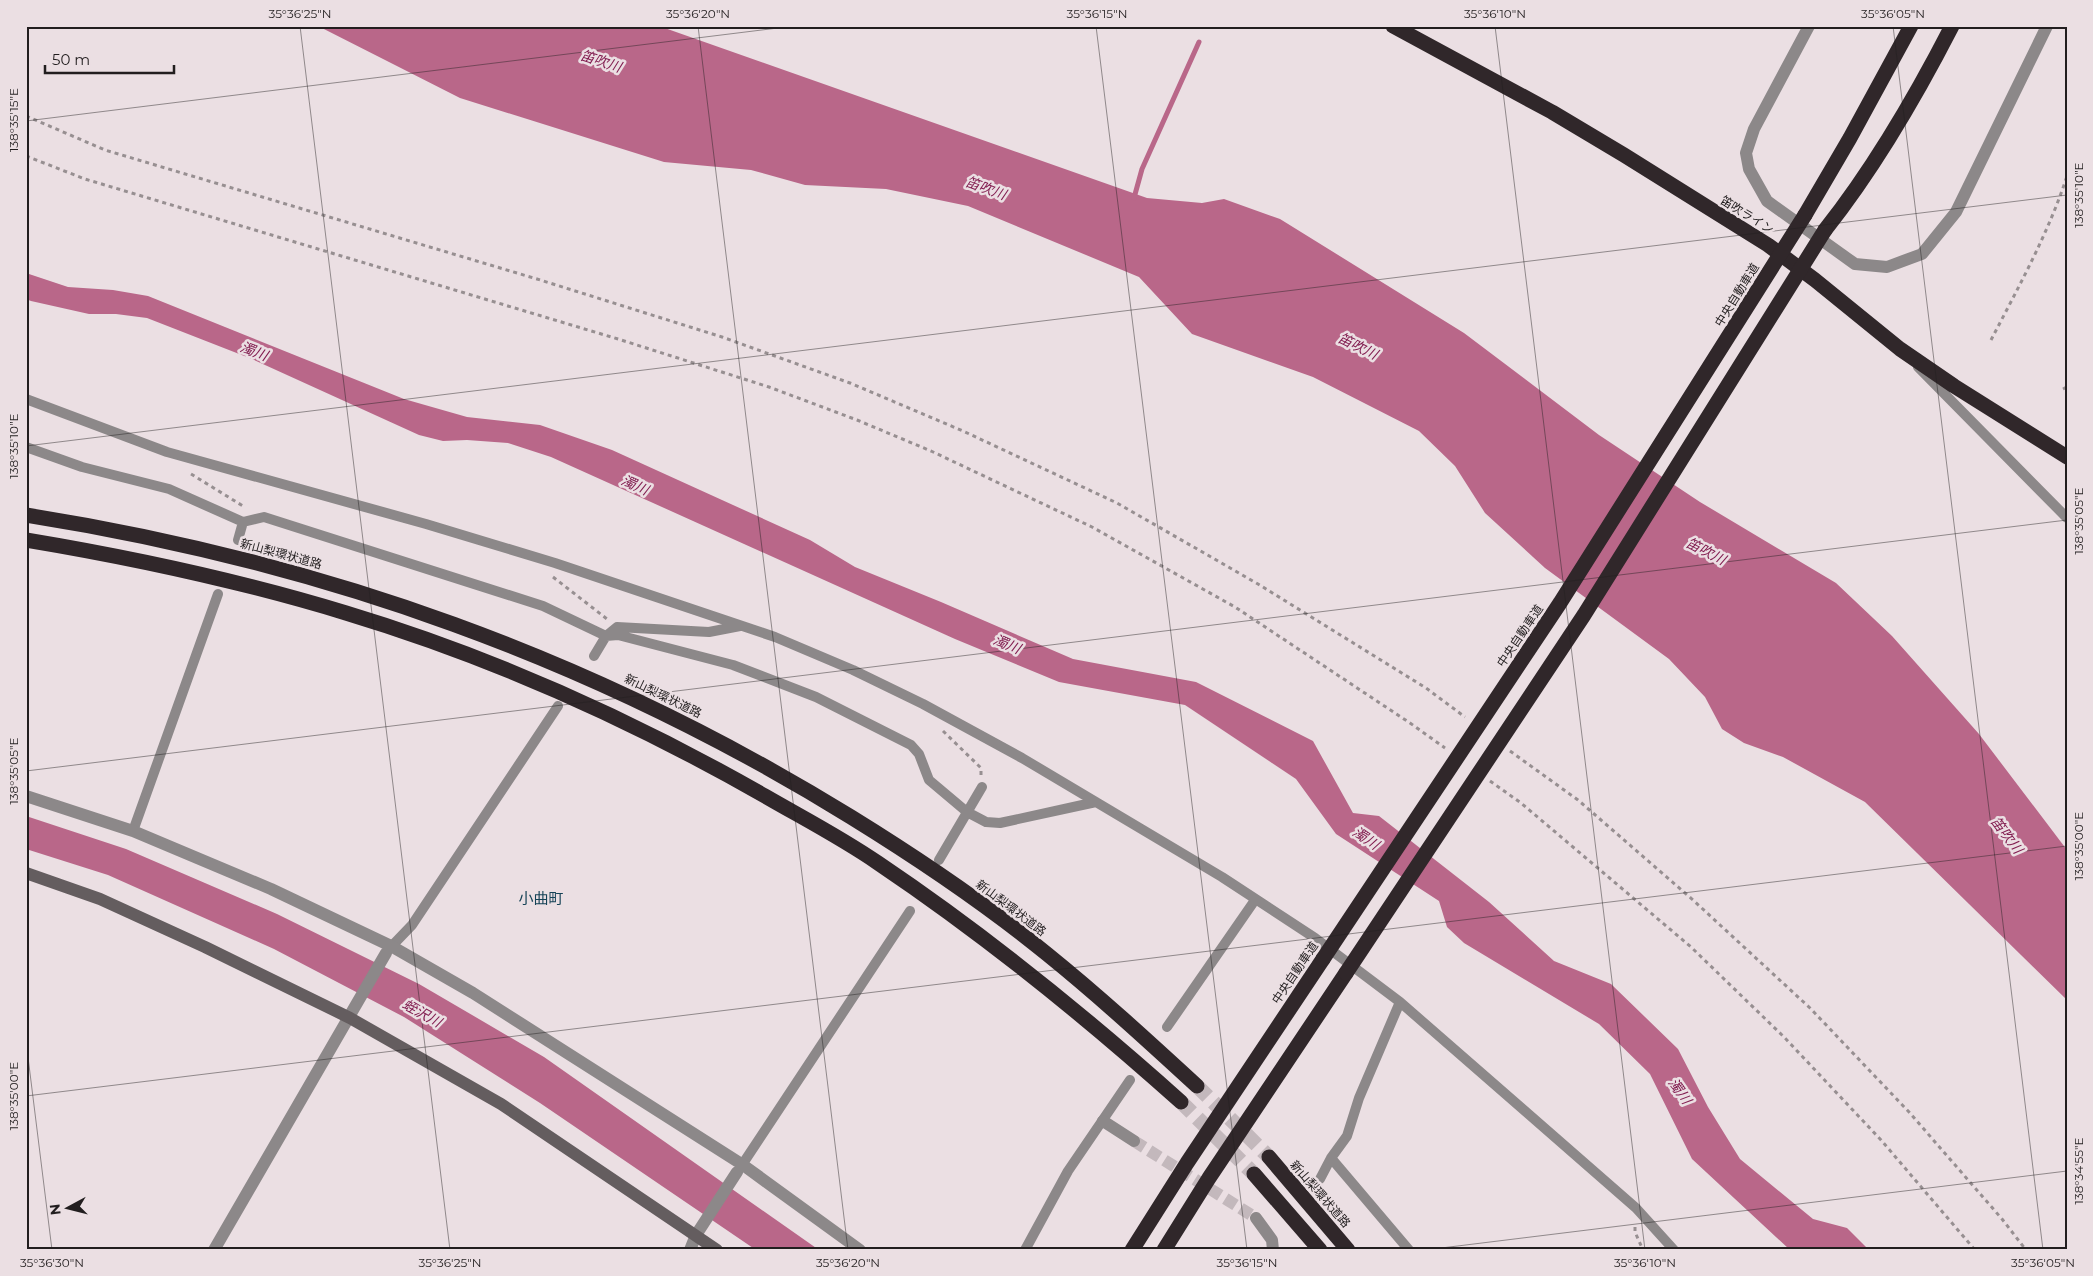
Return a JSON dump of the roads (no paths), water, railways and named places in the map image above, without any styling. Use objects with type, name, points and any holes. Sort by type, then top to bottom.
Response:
[{"type":"highway","name":"笛吹ライン","points":[[1393,26],[1552,112],[1624,154],[1751,235],[1815,280],[1900,349],[1962,391],[2067,457]]},
{"type":"highway","name":"中央自動車道","points":[[1132,1250],[1187,1163],[1560,603],[1805,215],[1850,138],[1911,26]]},
{"type":"highway","points":[[1164,1250],[1209,1178],[1584,614],[1874,150],[1941,26]]},
{"type":"highway","points":[[1825,230],[1851,198],[1886,145],[1952,26]]},
{"type":"highway","name":"新山梨環状道路","points":[[26,515],[166,541],[266,565],[358,591],[451,622],[546,658],[639,700],[724,743],[812,792],[902,848],[971,896],[1046,953],[1124,1019],[1197,1086]]},
{"type":"highway","points":[[26,540],[162,566],[260,588],[348,613],[446,646],[630,723],[709,764],[875,861],[1033,975],[1111,1039],[1181,1102]]},
{"type":"highway","name":"新山梨環状道路","points":[[1269,1157],[1348,1250]]},
{"type":"highway","points":[[1254,1174],[1320,1250]]},
{"type":"street","points":[[1809,26],[1754,129],[1746,153],[1749,169],[1767,201],[1855,264],[1887,266],[1922,254],[1956,212],[2047,26]]},
{"type":"street","points":[[26,796],[132,831],[271,890],[473,993],[740,1168],[860,1250]]},
{"type":"street","points":[[26,873],[100,899],[352,1014],[501,1104],[699,1231],[717,1250]]},
{"type":"street","points":[[214,1250],[388,950]]},
{"type":"street","points":[[1103,1121],[1134,1141]]},
{"type":"street","points":[[690,1250],[699,1231],[740,1168]]},
{"type":"street","points":[[1256,1218],[1275,1242]]},
{"type":"lane","points":[[1900,349],[2067,518]]},
{"type":"lane","points":[[26,399],[167,452],[445,529],[555,563],[776,637],[923,704],[1022,758],[1222,877],[1315,938],[1400,1002],[1636,1208],[1674,1250]]},
{"type":"lane","points":[[26,447],[82,467],[169,489],[243,522],[264,518],[274,520],[543,606],[606,636],[618,635],[733,665],[816,697],[911,745],[919,754],[929,780],[967,812],[986,822],[1000,824],[1096,802]]},
{"type":"lane","points":[[238,540],[243,522]]},
{"type":"lane","points":[[132,831],[218,594]]},
{"type":"lane","points":[[594,656],[606,636],[617,627],[709,632],[741,626]]},
{"type":"lane","points":[[388,950],[412,925],[558,706]]},
{"type":"lane","points":[[939,860],[982,787]]},
{"type":"lane","points":[[1167,1027],[1255,900]]},
{"type":"lane","points":[[740,1168],[910,911]]},
{"type":"lane","points":[[1320,1179],[1331,1158],[1347,1136],[1359,1098],[1400,1002]]},
{"type":"lane","points":[[1024,1250],[1068,1172],[1130,1080]]},
{"type":"lane","points":[[1331,1158],[1409,1250]]},
{"type":"water","name":"笛吹川","points":[[318,26],[659,26],[1147,198],[1202,203],[1224,199],[1280,219],[1464,333],[1599,435],[1700,502],[1836,583],[1892,636],[1979,734],[2067,850],[2067,1000],[1865,802],[1783,757],[1744,743],[1722,729],[1705,697],[1669,659],[1545,568],[1485,513],[1455,466],[1419,431],[1313,377],[1192,334],[1139,277],[968,206],[886,189],[805,185],[751,170],[664,162],[460,98]]},
{"type":"water","name":"濁川","points":[[26,273],[68,287],[113,290],[148,296],[404,399],[467,417],[540,425],[612,450],[810,540],[855,567],[1073,659],[1196,682],[1313,741],[1353,813],[1379,816],[1489,902],[1554,961],[1611,984],[1678,1049],[1708,1107],[1740,1159],[1813,1219],[1847,1228],[1869,1250],[1789,1249],[1692,1159],[1650,1074],[1599,1024],[1464,943],[1447,927],[1439,901],[1336,834],[1296,779],[1185,705],[1059,682],[955,639],[551,457],[508,443],[467,440],[443,441],[419,435],[252,359],[147,318],[116,314],[89,314],[31,301],[26,299]]},
{"type":"water","name":"蛭沢川","points":[[26,816],[126,849],[277,914],[419,984],[544,1057],[819,1250],[756,1250],[540,1103],[404,1017],[274,949],[108,875],[26,849]]},
{"type":"waterway","points":[[1134,198],[1142,169],[1199,42]]},
{"type":"tunnel","points":[[1197,1086],[1269,1157]]},
{"type":"tunnel","points":[[1181,1102],[1254,1174]]},
{"type":"tunnel","points":[[1134,1141],[1256,1218]]},
{"type":"district","name":"小曲町","points":[[541,899]]}]
